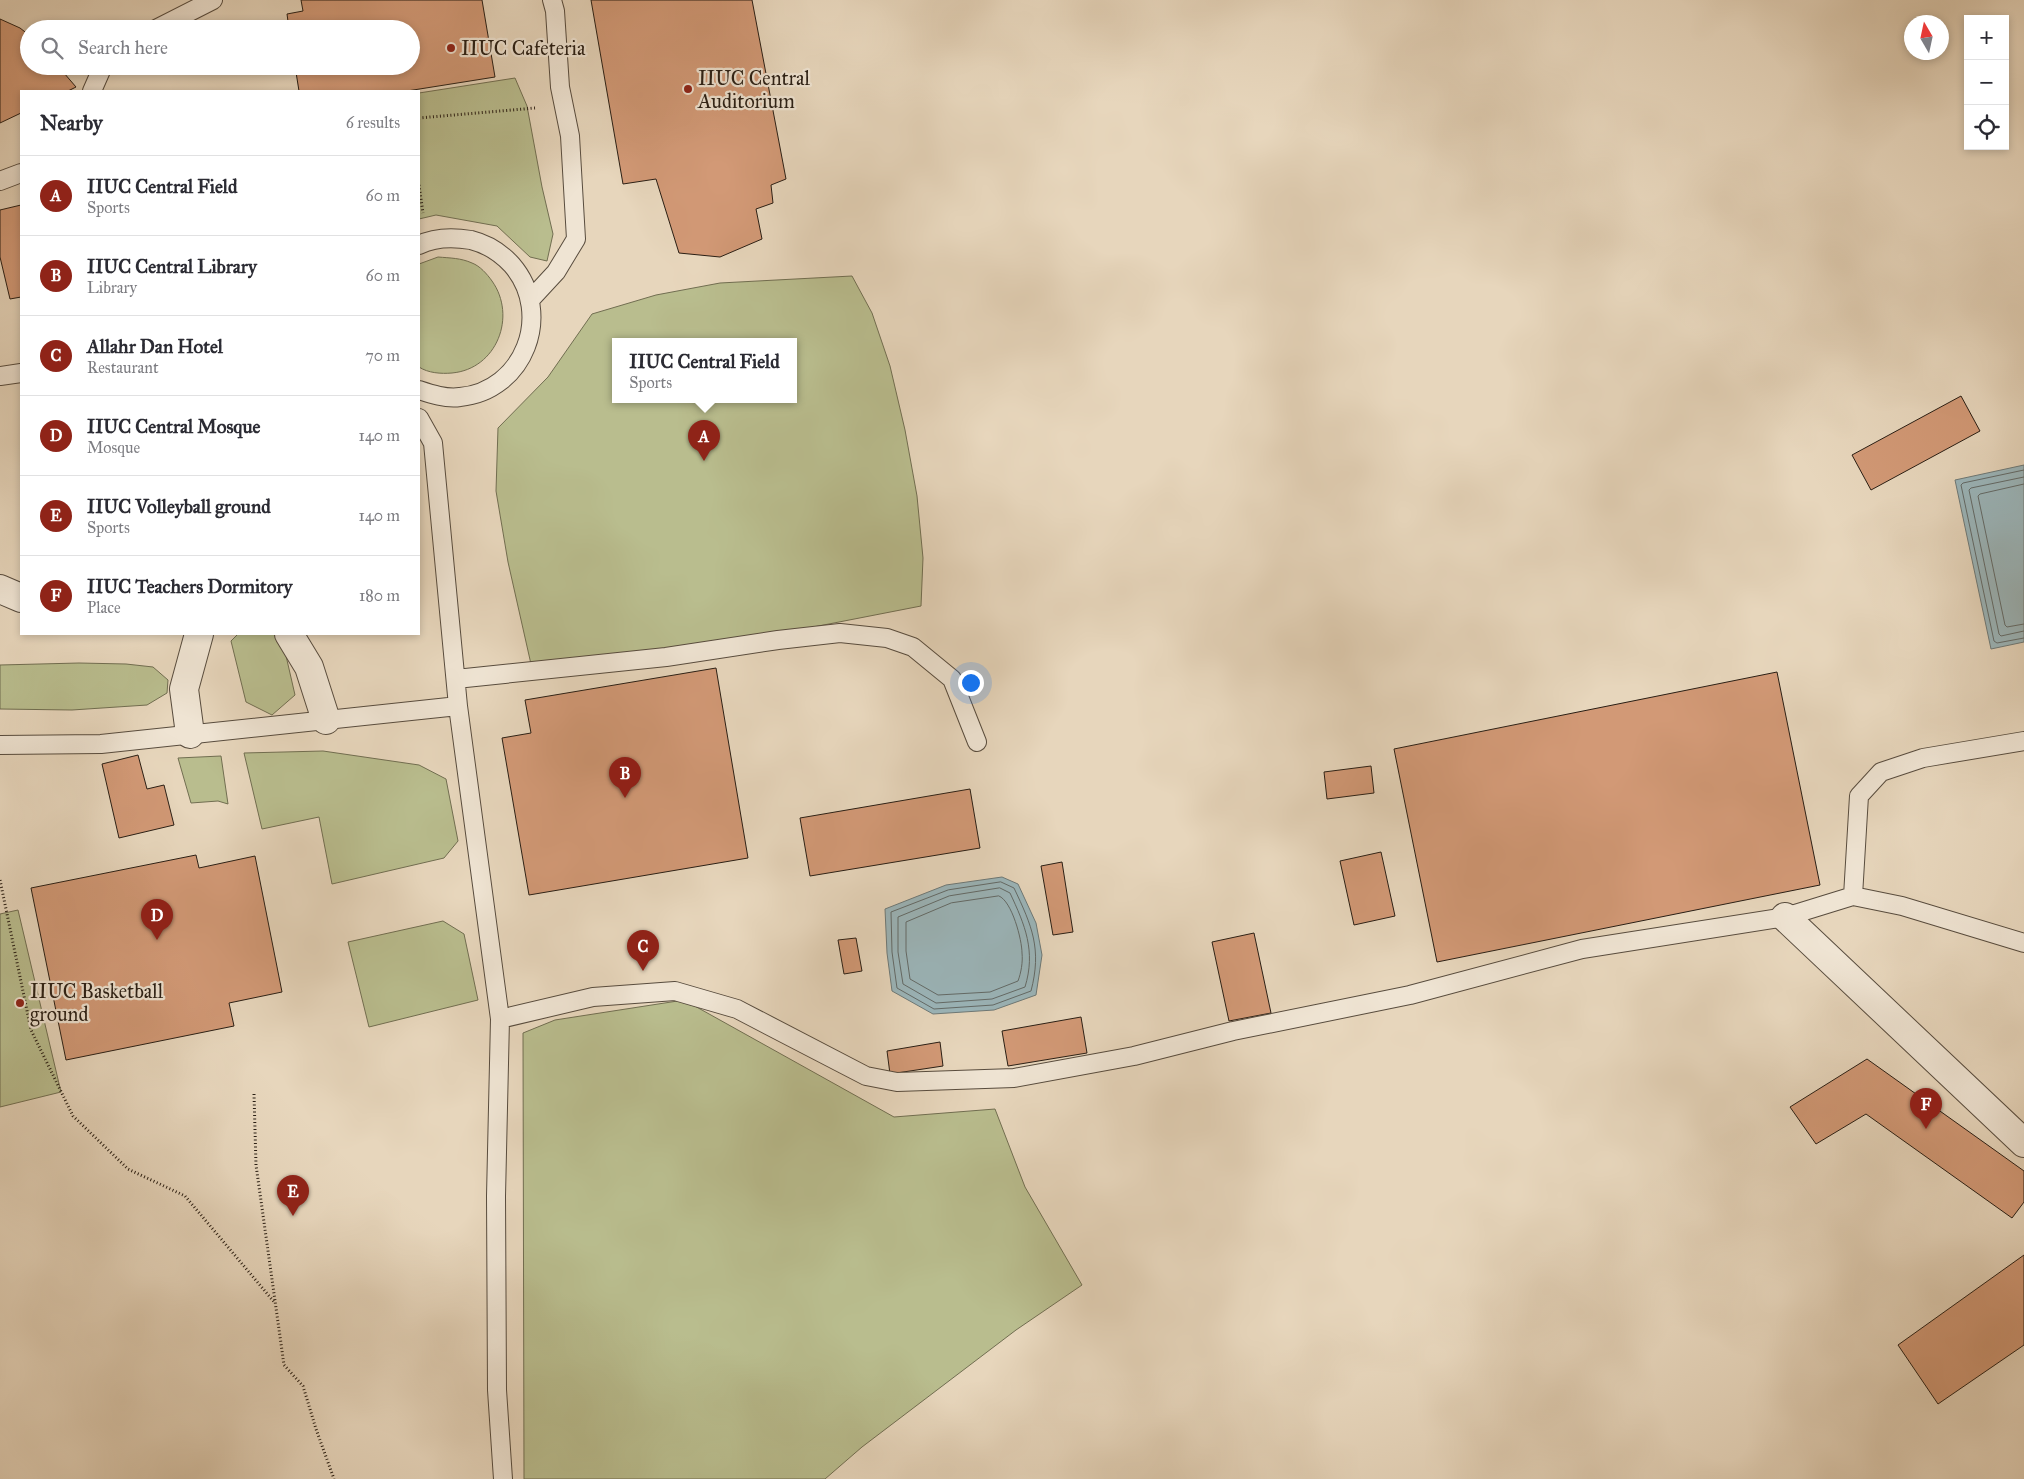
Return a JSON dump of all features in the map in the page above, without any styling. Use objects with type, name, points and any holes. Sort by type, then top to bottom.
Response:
[{"type":"street","points":[[0,589],[20,598]]},
{"type":"street","points":[[190,734],[184,688],[199,635]]},
{"type":"street","points":[[291,635],[309,667],[326,720]]},
{"type":"street","points":[[1785,916],[2024,1143]]},
{"type":"lane","points":[[174,20],[213,0]]},
{"type":"lane","points":[[530,299],[556,272],[576,239],[570,136],[560,87],[555,11],[552,0]]},
{"type":"lane","points":[[92,90],[99,75]]},
{"type":"lane","points":[[0,181],[20,173]]},
{"type":"lane","points":[[420,244],[428,240],[454,237],[480,242],[503,255],[520,275],[530,299],[532,326],[525,353],[509,375],[486,390],[460,397],[426,392],[420,414]]},
{"type":"lane","points":[[0,376],[20,373]]},
{"type":"lane","points":[[420,420],[433,443],[458,706],[500,1019],[496,1206],[497,1390],[503,1479]]},
{"type":"lane","points":[[456,678],[666,658],[778,640],[840,633],[887,638],[913,647],[952,679],[977,742]]},
{"type":"lane","points":[[0,745],[101,744],[458,706]]},
{"type":"lane","points":[[1853,896],[1859,796],[1881,772],[1922,758],[2024,741]]},
{"type":"lane","points":[[500,1019],[593,997],[675,990],[737,1009],[866,1076],[897,1082],[1014,1078],[1134,1056],[1233,1031],[1410,995],[1582,949],[1785,916],[1853,896],[1902,906],[2024,943]]},
{"type":"path","points":[[420,118],[564,106]]},
{"type":"path","points":[[0,880],[31,1030],[72,1116],[128,1169],[185,1196],[275,1303]]},
{"type":"path","points":[[254,1094],[256,1165],[284,1365],[303,1386],[334,1479]]},
{"type":"green space","points":[[515,78],[527,106],[553,234],[547,261],[530,257],[497,226],[436,215],[420,219],[420,93]]},
{"type":"green space","points":[[438,257],[455,258],[475,264],[486,273],[499,295],[503,310],[498,339],[491,351],[481,362],[468,369],[452,373],[435,373],[420,368],[420,264]]},
{"type":"green space","points":[[852,276],[872,313],[890,366],[905,430],[917,496],[923,558],[921,606],[798,630],[533,673],[508,562],[496,491],[498,428],[548,377],[592,314],[656,295],[720,283]]},
{"type":"green space","points":[[237,635],[281,635],[295,695],[272,715],[246,702],[231,641]]},
{"type":"green space","points":[[126,664],[153,667],[168,680],[167,693],[147,705],[72,710],[0,709],[0,665]]},
{"type":"green space","points":[[323,751],[419,765],[446,779],[458,841],[444,858],[332,884],[319,817],[262,829],[244,753]]},
{"type":"green space","points":[[221,756],[228,804],[218,801],[191,803],[178,758]]},
{"type":"green space","name":"IIUC Basketball ground","points":[[18,910],[61,1092],[0,1107],[0,914]]},
{"type":"green space","points":[[443,921],[464,934],[478,1000],[369,1027],[348,942]]},
{"type":"green space","points":[[684,1000],[894,1117],[995,1109],[1025,1187],[1082,1285],[1016,1330],[862,1447],[825,1479],[524,1479],[523,1033],[555,1020]]},
{"type":"water","points":[[2024,465],[2024,642],[1991,649],[1955,480]]},
{"type":"water","points":[[1002,877],[1018,884],[1036,923],[1042,955],[1036,995],[994,1010],[933,1014],[892,991],[887,953],[885,909],[946,885]]},
{"type":"building","name":"IIUC Cafeteria","points":[[301,0],[482,0],[495,77],[413,90],[299,90],[296,75],[420,75],[420,20],[288,20],[287,14],[303,11]]},
{"type":"building","name":"IIUC Central Auditorium","points":[[591,0],[752,0],[786,179],[771,185],[773,203],[756,209],[762,239],[720,257],[679,253],[656,179],[623,184]]},
{"type":"building","points":[[0,19],[20,28],[20,75],[66,75],[76,87],[70,90],[20,90],[20,113],[0,123]]},
{"type":"building","points":[[20,205],[20,297],[10,299],[0,257],[0,210]]},
{"type":"building","points":[[1961,396],[1980,431],[1871,490],[1852,455]]},
{"type":"building","points":[[716,668],[748,858],[529,895],[502,738],[531,733],[525,700]]},
{"type":"building","points":[[1777,672],[1820,885],[1437,962],[1394,749]]},
{"type":"building","points":[[138,755],[147,789],[164,785],[174,825],[119,838],[102,764]]},
{"type":"building","points":[[1371,766],[1374,793],[1327,799],[1324,772]]},
{"type":"building","points":[[970,789],[980,848],[810,876],[800,818]]},
{"type":"building","points":[[1381,852],[1395,916],[1354,925],[1340,861]]},
{"type":"building","points":[[196,855],[199,868],[255,856],[282,992],[229,1003],[234,1026],[66,1060],[31,888]]},
{"type":"building","points":[[1062,862],[1073,932],[1053,935],[1041,866]]},
{"type":"building","points":[[1254,933],[1271,1013],[1229,1021],[1212,942]]},
{"type":"building","points":[[856,938],[862,971],[844,974],[838,940]]},
{"type":"building","points":[[1081,1017],[1087,1053],[1008,1066],[1002,1031]]},
{"type":"building","points":[[940,1042],[943,1066],[890,1074],[887,1051]]},
{"type":"building","points":[[1867,1059],[2024,1171],[2024,1202],[2012,1218],[1866,1114],[1816,1144],[1790,1107]]},
{"type":"building","points":[[2024,1255],[2024,1345],[1938,1404],[1898,1345]]},
{"type":"place","name":"IIUC Cafeteria","points":[[451,48]]},
{"type":"place","name":"IIUC Central Auditorium","points":[[688,89]]},
{"type":"place","name":"IIUC Central Field","points":[[704,461]]},
{"type":"place","name":"IIUC Central Library","points":[[625,798]]},
{"type":"place","name":"IIUC Central Mosque","points":[[157,940]]},
{"type":"place","name":"Allahr Dan Hotel","points":[[643,971]]},
{"type":"place","name":"IIUC Basketball ground","points":[[20,1003]]},
{"type":"place","name":"IIUC Teachers Dormitory","points":[[1926,1129]]},
{"type":"place","name":"IIUC Volleyball ground","points":[[293,1216]]}]
